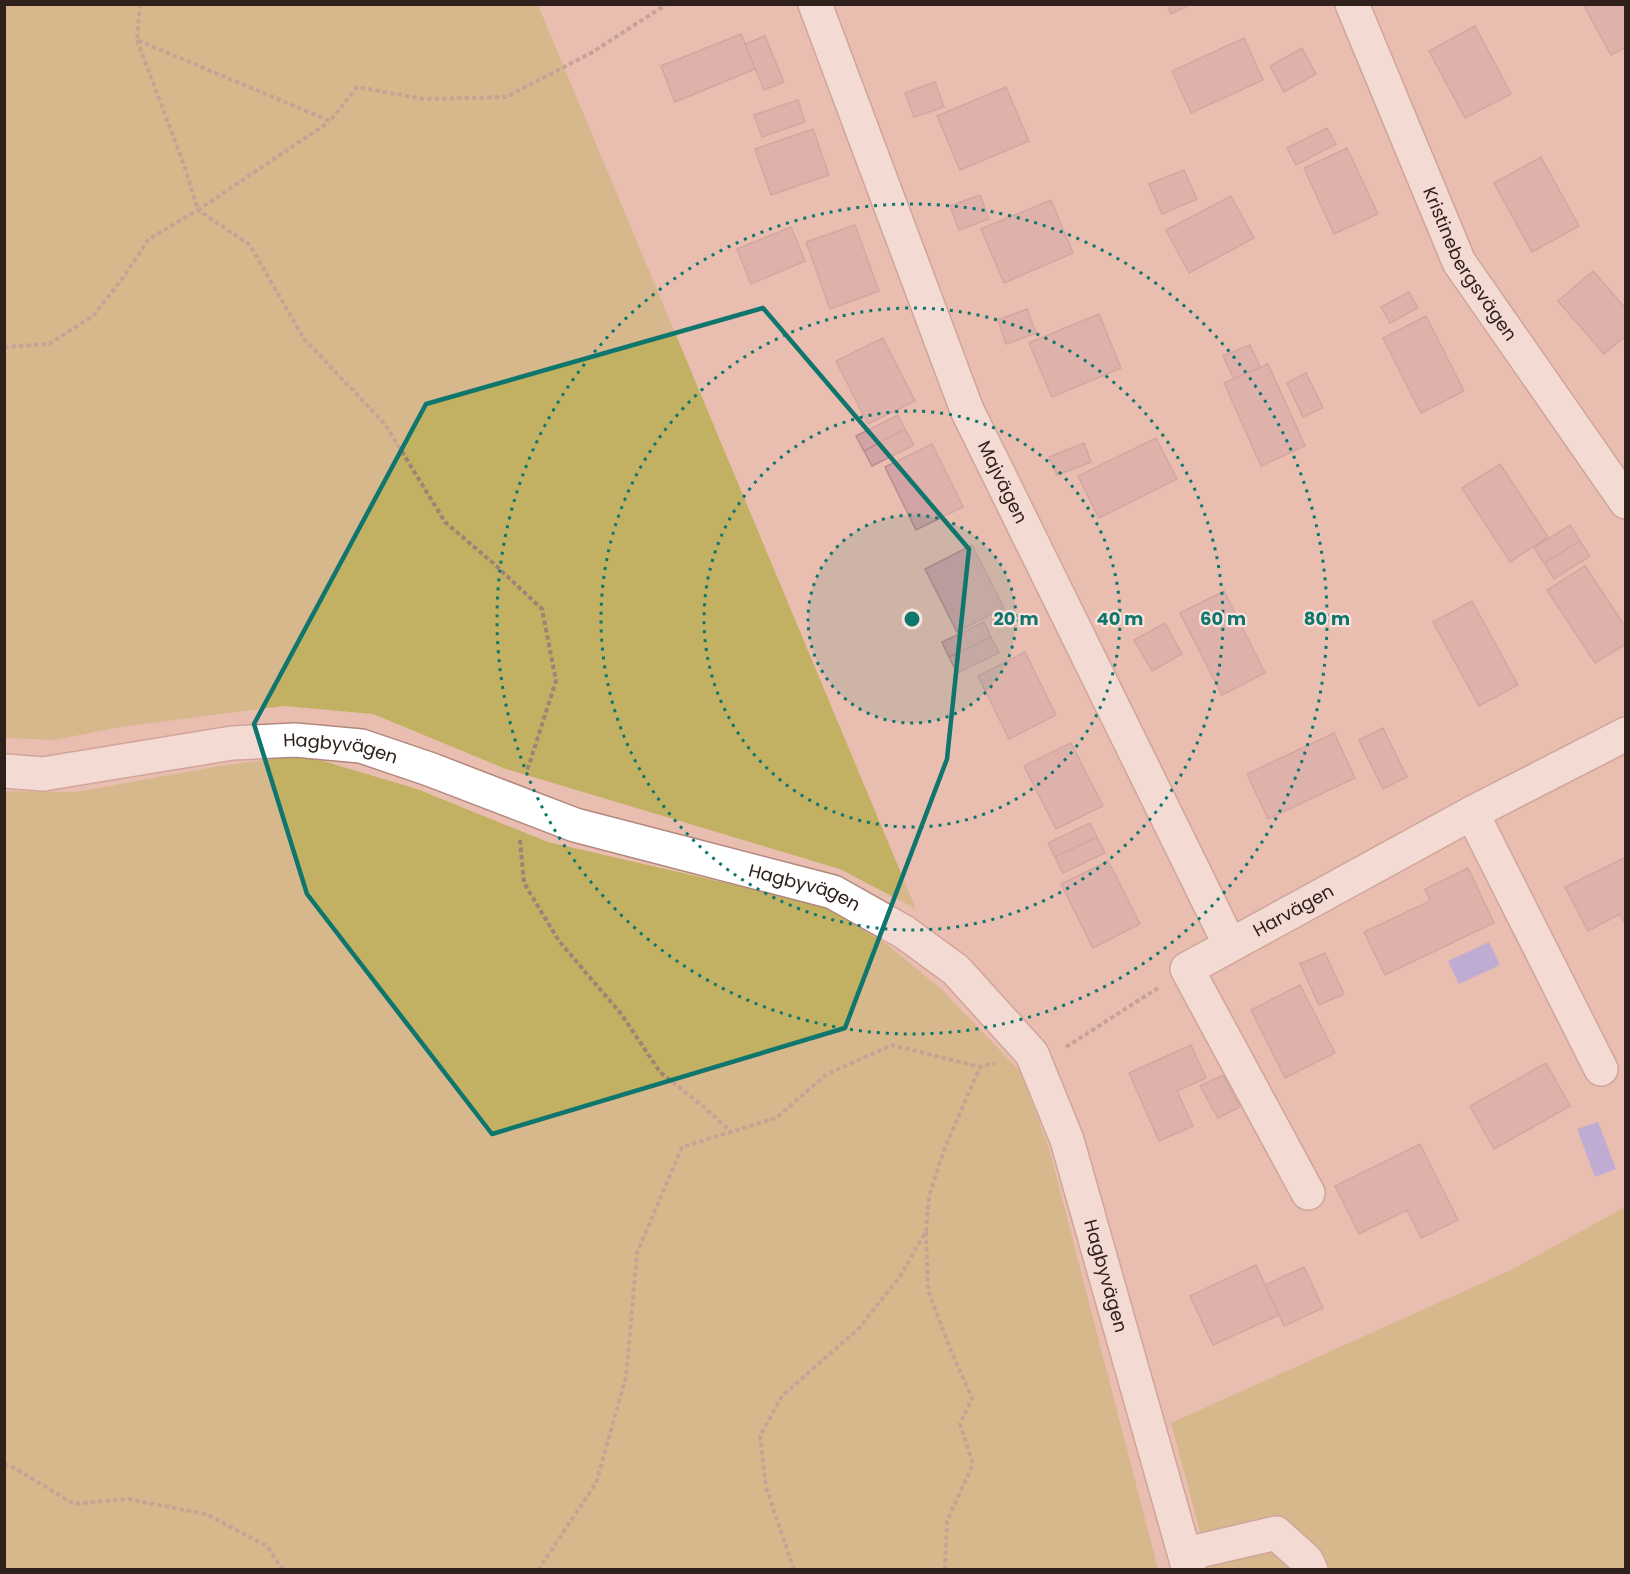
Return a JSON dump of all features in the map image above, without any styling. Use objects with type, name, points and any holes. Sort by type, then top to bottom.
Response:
[{"type":"street","name":"Majvägen","points":[[815,4],[967,410],[1230,945]]},
{"type":"street","name":"Kristinebergsvägen","points":[[1352,4],[1459,262],[1626,502]]},
{"type":"street","name":"Harvägen","points":[[1187,969],[1472,813],[1626,734]]},
{"type":"street","name":"Hagbyvägen","points":[[4,771],[44,774],[232,743],[294,740],[361,746],[429,769],[575,825],[833,892],[904,932],[956,970],[1032,1054],[1067,1140],[1188,1562]]},
{"type":"street","points":[[1472,813],[1601,1069]]},
{"type":"street","points":[[1187,969],[1308,1193]]},
{"type":"street","points":[[1188,1562],[1276,1533],[1306,1560],[1311,1569]]},
{"type":"path","points":[[140,4],[137,40],[184,165],[198,210],[250,245],[304,339],[385,424],[445,522],[542,609],[556,681],[517,803],[524,884],[559,941],[622,1015],[660,1072],[732,1133]]},
{"type":"path","points":[[4,347],[49,344],[93,316],[149,239],[198,210],[330,121],[357,87],[424,99],[507,97],[591,53],[667,4]]},
{"type":"path","points":[[137,40],[330,121]]},
{"type":"path","points":[[538,1569],[596,1482],[626,1377],[637,1253],[682,1147],[776,1118],[827,1074],[892,1044],[980,1067],[1066,1047],[1187,969]]},
{"type":"path","points":[[1066,1047],[1070,1058]]},
{"type":"path","points":[[945,1569],[947,1521],[974,1464],[960,1424],[972,1398],[928,1290],[926,1231],[928,1196],[944,1150],[980,1067]]},
{"type":"path","points":[[794,1569],[766,1487],[760,1436],[782,1396],[859,1328],[901,1275],[926,1231]]},
{"type":"path","points":[[4,1464],[74,1504],[128,1499],[206,1514],[267,1546],[283,1569]]},
{"type":"highlighted area","points":[[763,308],[969,549],[947,759],[845,1028],[492,1134],[307,894],[254,724],[426,404]]},
{"type":"shaded area","points":[[5,4],[538,5],[916,909],[840,869],[506,769],[373,714],[284,706],[121,727],[54,740],[5,738]]},
{"type":"shaded area","points":[[303,755],[417,789],[548,842],[821,905],[888,945],[941,989],[1020,1071],[1049,1148],[1158,1569],[5,1570],[5,791],[76,792],[220,766]]},
{"type":"shaded area","points":[[1625,1207],[1625,1569],[1210,1569],[1171,1423],[1511,1270]]},
{"type":"water","points":[[1489,942],[1500,965],[1459,984],[1448,961]]},
{"type":"water","points":[[1598,1122],[1616,1169],[1595,1177],[1577,1129]]},
{"type":"building","points":[[1167,4],[1191,4],[1171,14]]},
{"type":"building","points":[[1583,4],[1626,4],[1626,47],[1611,55]]},
{"type":"building","points":[[1475,26],[1511,94],[1465,118],[1429,51]]},
{"type":"building","points":[[741,34],[755,69],[675,102],[661,66]]},
{"type":"building","points":[[765,36],[784,82],[764,90],[745,44]]},
{"type":"building","points":[[1244,38],[1263,80],[1191,113],[1172,71]]},
{"type":"building","points":[[1302,48],[1316,74],[1284,92],[1270,66]]},
{"type":"building","points":[[935,82],[944,107],[914,117],[905,93]]},
{"type":"building","points":[[1006,87],[1029,141],[960,170],[937,116]]},
{"type":"building","points":[[798,100],[805,122],[762,137],[754,115]]},
{"type":"building","points":[[1327,128],[1336,144],[1296,165],[1287,148]]},
{"type":"building","points":[[813,129],[829,175],[771,195],[755,149]]},
{"type":"building","points":[[1347,148],[1378,214],[1334,234],[1304,168]]},
{"type":"building","points":[[1541,157],[1579,226],[1532,252],[1494,183]]},
{"type":"building","points":[[1184,170],[1197,199],[1162,214],[1149,184]]},
{"type":"building","points":[[980,195],[989,219],[959,230],[950,206]]},
{"type":"building","points":[[1231,196],[1254,238],[1189,273],[1166,230]]},
{"type":"building","points":[[1051,200],[1073,253],[1004,283],[981,229]]},
{"type":"building","points":[[855,225],[879,291],[830,309],[806,242]]},
{"type":"building","points":[[791,227],[805,261],[751,284],[737,249]]},
{"type":"building","points":[[1593,271],[1626,309],[1626,336],[1604,354],[1558,301]]},
{"type":"building","points":[[1409,292],[1418,308],[1390,323],[1381,307]]},
{"type":"building","points":[[1027,309],[1036,333],[1006,344],[998,320]]},
{"type":"building","points":[[1099,314],[1121,368],[1052,397],[1029,343]]},
{"type":"building","points":[[1426,316],[1464,391],[1421,413],[1383,338]]},
{"type":"building","points":[[883,338],[915,401],[868,424],[836,361]]},
{"type":"building","points":[[1250,345],[1260,367],[1234,379],[1223,356]]},
{"type":"building","points":[[1268,364],[1305,446],[1261,466],[1224,383]]},
{"type":"building","points":[[1306,373],[1323,408],[1303,417],[1287,383]]},
{"type":"building","points":[[898,415],[905,429],[864,451],[856,436]]},
{"type":"building","points":[[905,429],[914,445],[872,466],[864,451]]},
{"type":"building","points":[[1156,438],[1177,479],[1099,518],[1078,476]]},
{"type":"building","points":[[1084,443],[1091,462],[1057,475],[1049,457]]},
{"type":"building","points":[[932,444],[963,507],[916,530],[885,467]]},
{"type":"building","points":[[1500,464],[1548,537],[1510,562],[1462,488]]},
{"type":"building","points":[[1570,525],[1580,541],[1544,563],[1534,548]]},
{"type":"building","points":[[1580,541],[1590,556],[1554,579],[1544,563]]},
{"type":"building","points":[[972,545],[1004,608],[957,632],[925,569]]},
{"type":"building","points":[[1585,566],[1626,628],[1626,644],[1595,663],[1547,590]]},
{"type":"building","points":[[1224,591],[1265,673],[1222,695],[1180,613]]},
{"type":"building","points":[[1472,601],[1518,685],[1479,706],[1433,622]]},
{"type":"building","points":[[984,622],[991,637],[949,657],[942,642]]},
{"type":"building","points":[[1165,623],[1182,654],[1152,671],[1134,640]]},
{"type":"building","points":[[991,637],[999,653],[957,673],[949,657]]},
{"type":"building","points":[[1025,652],[1056,715],[1009,739],[978,676]]},
{"type":"building","points":[[1383,728],[1407,777],[1383,789],[1359,740]]},
{"type":"building","points":[[1334,733],[1355,778],[1268,819],[1247,774]]},
{"type":"building","points":[[1071,743],[1103,806],[1056,829],[1024,766]]},
{"type":"building","points":[[1090,823],[1097,837],[1055,857],[1048,843]]},
{"type":"building","points":[[1097,837],[1105,853],[1063,873],[1055,857]]},
{"type":"building","points":[[1626,857],[1626,926],[1620,914],[1588,931],[1565,887]]},
{"type":"building","points":[[1108,861],[1140,924],[1093,948],[1061,884]]},
{"type":"building","points":[[1468,868],[1494,923],[1385,975],[1364,932],[1430,901],[1425,889]]},
{"type":"building","points":[[1325,953],[1344,994],[1319,1005],[1300,964]]},
{"type":"building","points":[[1300,985],[1335,1053],[1285,1078],[1251,1010]]},
{"type":"building","points":[[1191,1045],[1206,1078],[1177,1091],[1193,1126],[1159,1141],[1129,1073]]},
{"type":"building","points":[[1546,1063],[1570,1106],[1494,1149],[1470,1106]]},
{"type":"building","points":[[1223,1075],[1240,1107],[1218,1118],[1200,1086]]},
{"type":"building","points":[[1420,1144],[1458,1220],[1421,1238],[1407,1210],[1359,1234],[1335,1186]]},
{"type":"building","points":[[1256,1265],[1279,1315],[1213,1345],[1190,1296]]},
{"type":"building","points":[[1304,1267],[1323,1308],[1284,1326],[1265,1285]]}]
